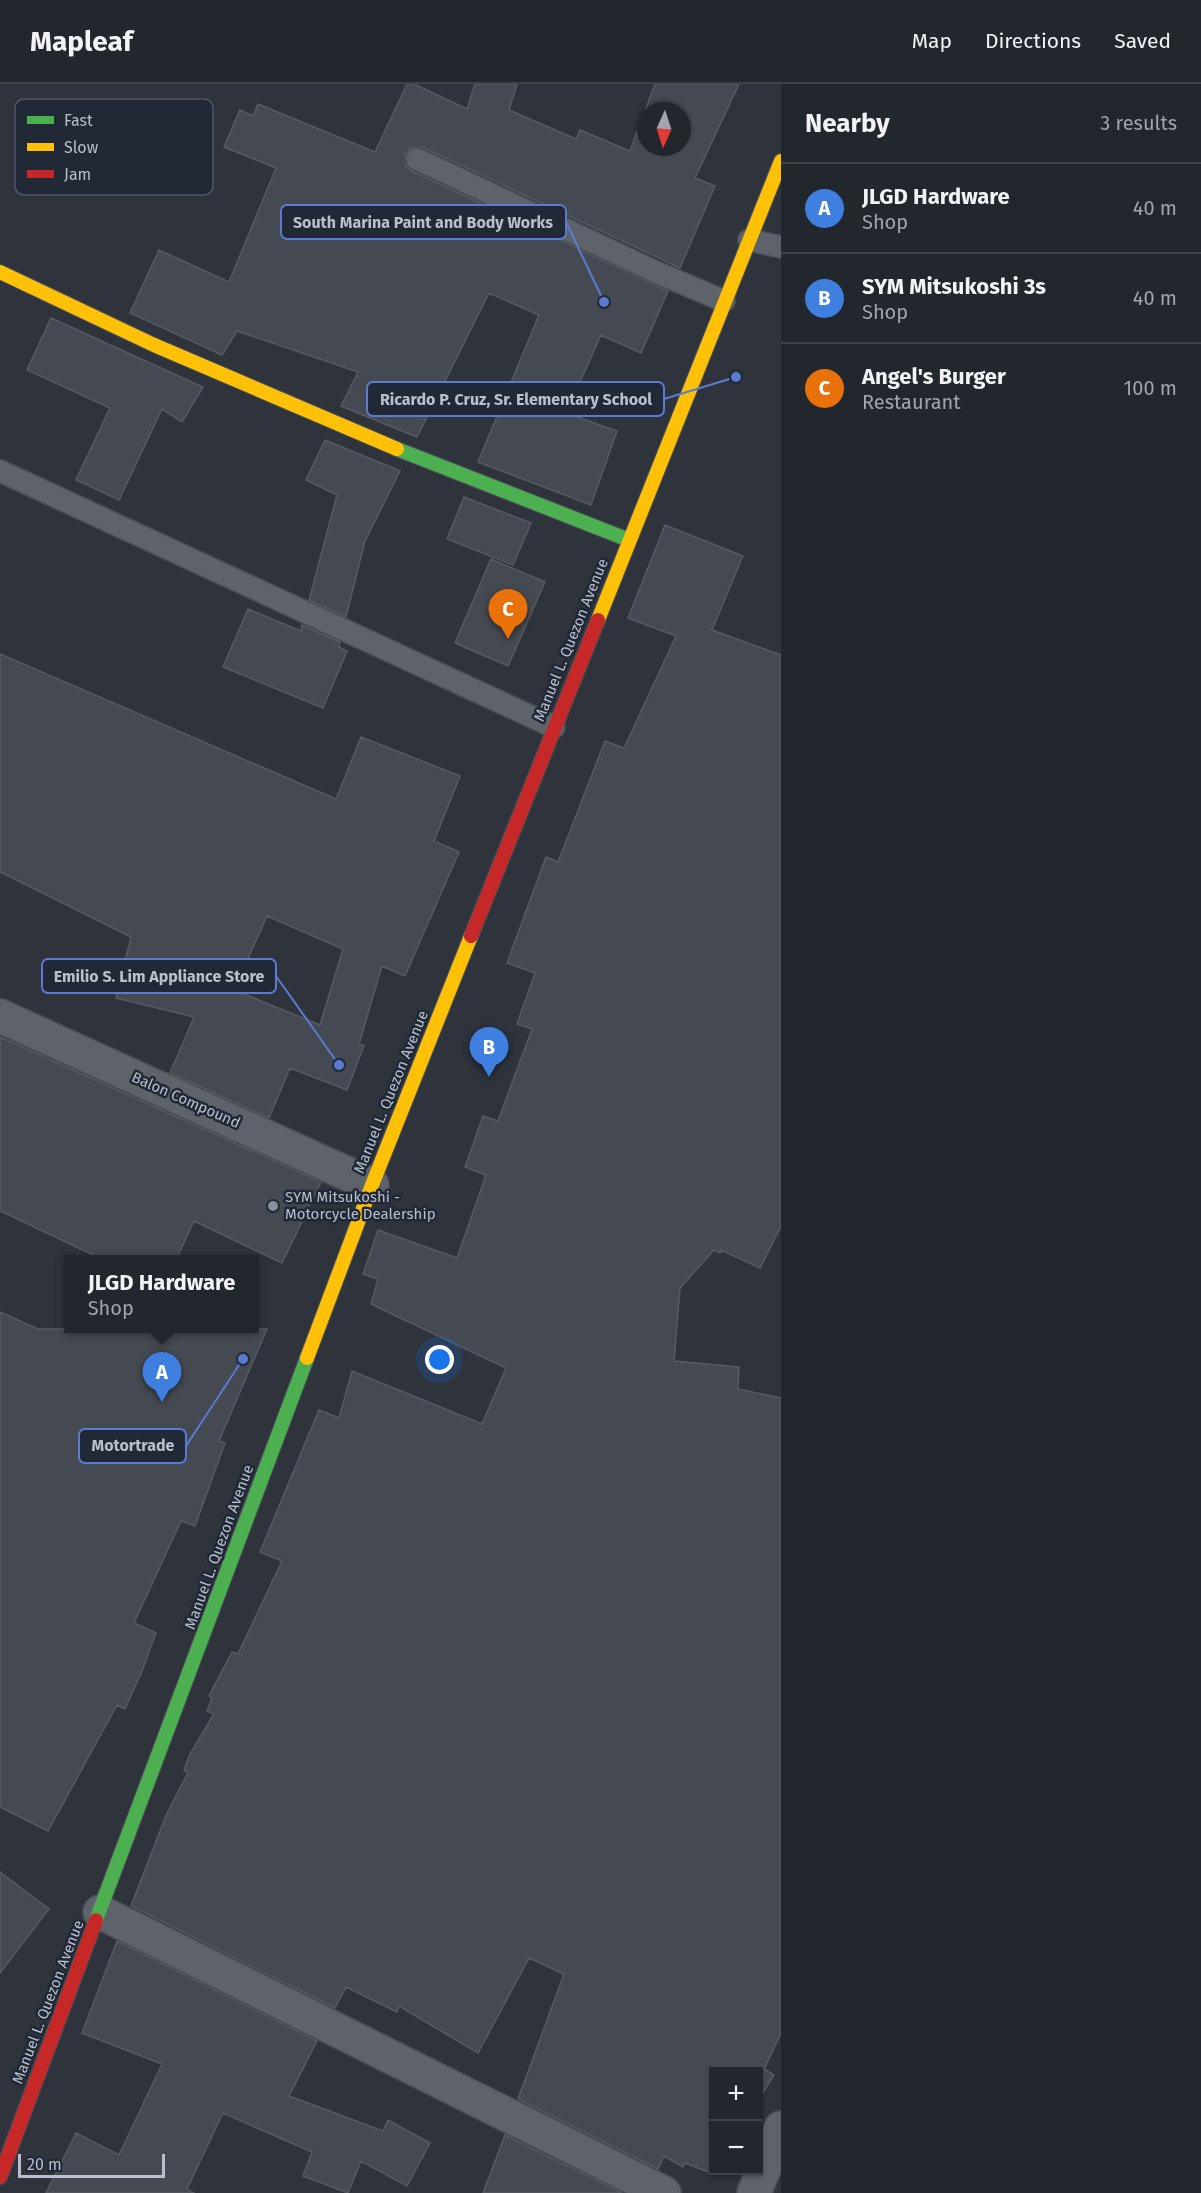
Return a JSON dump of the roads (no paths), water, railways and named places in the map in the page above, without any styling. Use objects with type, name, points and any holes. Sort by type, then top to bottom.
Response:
[{"type":"main road","name":"Manuel L. Quezon Avenue","points":[[0,2177],[372,1185],[781,161]]},
{"type":"main road","points":[[0,272],[159,349],[348,429],[628,540]]},
{"type":"street","name":"Balon Compound","points":[[0,1016],[372,1185]]},
{"type":"street","points":[[100,1912],[664,2193]]},
{"type":"street","points":[[754,2193],[781,2128]]},
{"type":"lane","points":[[417,159],[656,272],[724,301]]},
{"type":"lane","points":[[749,240],[781,248]]},
{"type":"lane","points":[[0,471],[554,727]]},
{"type":"place","name":"South Marina Paint and Body Works","points":[[604,302]]},
{"type":"place","name":"Ricardo P. Cruz, Sr. Elementary School","points":[[736,377]]},
{"type":"place","name":"Angel's Burger","points":[[508,639]]},
{"type":"place","name":"Emilio S. Lim Appliance Store","points":[[339,1065]]},
{"type":"place","name":"SYM Mitsukoshi 3s","points":[[489,1077]]},
{"type":"place","name":"SYM Mitsukoshi - Motorcycle Dealership","points":[[273,1206]]},
{"type":"place","name":"Motortrade","points":[[243,1359]]},
{"type":"place","name":"JLGD Hardware","points":[[162,1402]]}]
